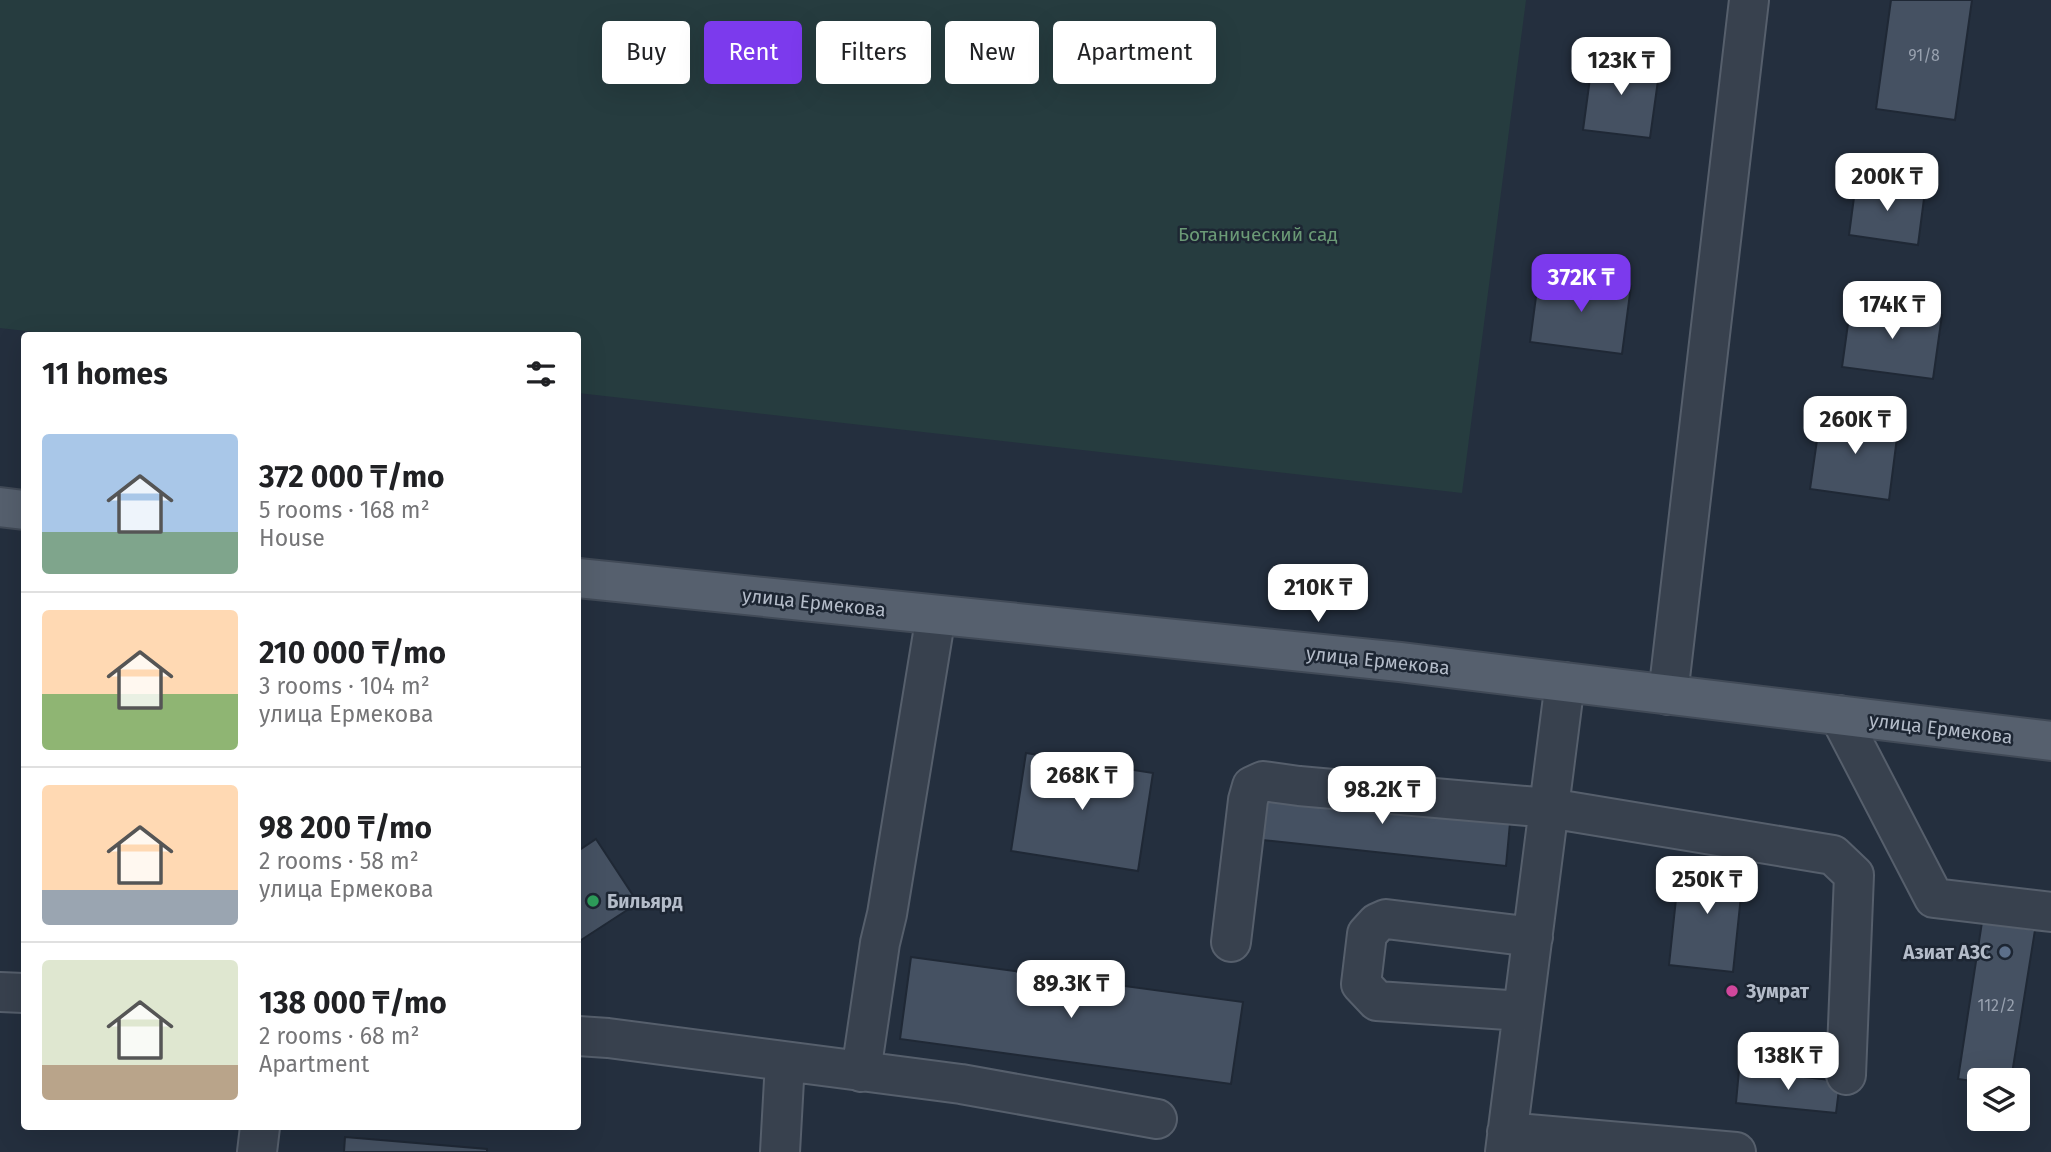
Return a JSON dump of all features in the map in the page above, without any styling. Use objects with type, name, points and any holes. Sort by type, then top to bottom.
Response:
[{"type":"main road","points":[[0,507],[21,510]]},
{"type":"main road","name":"улица Ермекова","points":[[581,578],[1400,662],[2051,741]]},
{"type":"street","points":[[1668,695],[1749,0]]},
{"type":"street","points":[[861,1072],[880,943],[936,615]]},
{"type":"street","points":[[1565,682],[1506,1142],[1736,1152]]},
{"type":"street","points":[[1839,715],[1934,898],[2051,912]]},
{"type":"street","points":[[1231,942],[1248,800],[1252,786],[1264,781],[1549,808],[1833,855],[1854,875],[1846,1075]]},
{"type":"street","points":[[1522,1011],[1377,1001],[1361,984],[1367,933],[1377,923],[1386,919],[1533,937]]},
{"type":"street","points":[[0,992],[21,993]]},
{"type":"street","points":[[581,1036],[961,1084],[1157,1119]]},
{"type":"street","points":[[780,1152],[785,1062]]},
{"type":"street","points":[[257,1152],[260,1130]]},
{"type":"green space","name":"Ботанический сад","points":[[0,0],[1526,0],[1462,493],[581,393],[581,332],[34,332],[0,328]]},
{"type":"building","points":[[1891,0],[1972,0],[1955,120],[1876,109]]},
{"type":"building","points":[[1593,56],[1660,66],[1650,138],[1583,130]]},
{"type":"building","points":[[1856,182],[1925,191],[1918,245],[1849,235]]},
{"type":"building","points":[[1539,274],[1631,286],[1622,354],[1530,342]]},
{"type":"building","points":[[1851,302],[1942,315],[1933,379],[1842,367]]},
{"type":"building","points":[[1821,412],[1899,422],[1889,500],[1810,489]]},
{"type":"building","points":[[1026,753],[1153,773],[1138,871],[1011,851]]},
{"type":"building","points":[[1259,785],[1511,812],[1506,866],[1253,839]]},
{"type":"building","points":[[596,839],[638,903],[581,940],[581,849]]},
{"type":"building","points":[[1680,861],[1744,867],[1733,972],[1669,965]]},
{"type":"building","points":[[1982,922],[2035,930],[2013,1068],[1967,1068],[1967,1080],[1958,1079]]},
{"type":"building","points":[[911,957],[1243,1002],[1231,1084],[900,1039]]},
{"type":"building","points":[[1739,1070],[1840,1081],[1836,1113],[1736,1103]]},
{"type":"building","points":[[345,1137],[487,1149],[487,1152],[344,1152]]},
{"type":"place","name":"Бильярд","points":[[593,901]]},
{"type":"place","name":"Азиат АЗС","points":[[2005,952]]},
{"type":"place","name":"Зумрат","points":[[1732,991]]}]
